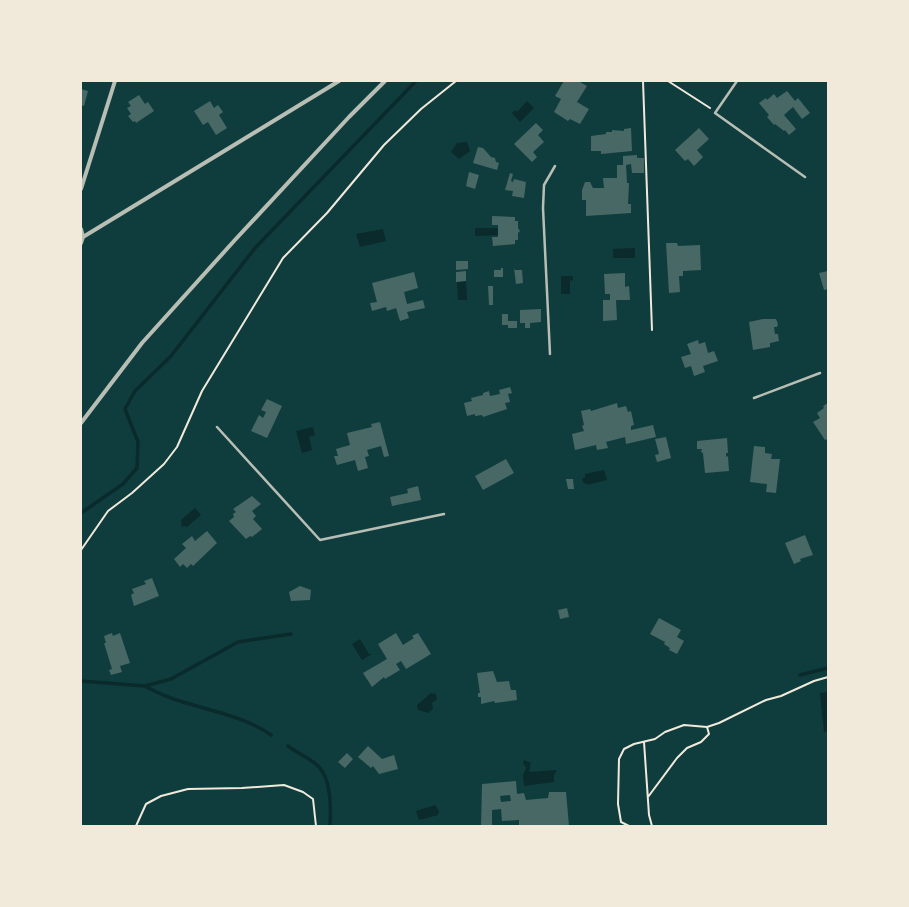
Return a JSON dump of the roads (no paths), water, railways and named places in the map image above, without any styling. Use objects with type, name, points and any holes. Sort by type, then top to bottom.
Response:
[{"type":"street","points":[[81,189],[115,81]]},
{"type":"street","points":[[83,237],[339,81]]},
{"type":"street","points":[[81,422],[148,337],[254,219],[385,81]]},
{"type":"street","points":[[81,229],[83,237],[81,243]]},
{"type":"lane","points":[[737,81],[715,113],[805,177]]},
{"type":"lane","points":[[550,354],[543,208],[544,185],[554,166]]},
{"type":"lane","points":[[754,398],[820,373]]},
{"type":"lane","points":[[217,427],[320,540],[444,514]]},
{"type":"water","points":[[527,101],[534,108],[520,122],[512,113],[515,110],[517,112]]},
{"type":"water","points":[[467,142],[470,151],[459,159],[451,152],[457,143]]},
{"type":"water","points":[[475,228],[498,228],[498,235],[475,236]]},
{"type":"water","points":[[383,229],[386,241],[360,247],[356,234]]},
{"type":"water","points":[[635,248],[635,258],[613,258],[613,249]]},
{"type":"water","points":[[561,276],[573,276],[573,280],[570,281],[570,294],[561,294]]},
{"type":"water","points":[[466,281],[467,300],[458,300],[457,282]]},
{"type":"water","points":[[313,427],[315,435],[309,437],[312,450],[302,453],[296,431]]},
{"type":"water","points":[[604,470],[607,480],[587,485],[587,483],[584,484],[582,478],[585,478],[585,474]]},
{"type":"water","points":[[195,508],[201,515],[187,527],[182,527],[181,520]]},
{"type":"water","points":[[360,639],[369,654],[372,654],[362,660],[352,644]]},
{"type":"water","points":[[828,692],[828,731],[824,732],[820,693]]},
{"type":"water","points":[[431,693],[436,694],[437,699],[432,703],[433,709],[428,713],[418,710],[417,705]]},
{"type":"water","points":[[524,760],[531,763],[529,772],[557,770],[554,775],[554,782],[524,786],[523,775],[526,768],[523,763]]},
{"type":"water","points":[[435,805],[439,811],[438,815],[419,820],[416,811]]},
{"type":"waterway","points":[[81,513],[123,484],[137,468],[138,442],[125,409],[135,391],[171,356],[255,248],[416,81]]},
{"type":"waterway","points":[[81,681],[145,686],[171,679],[238,642],[291,634]]},
{"type":"waterway","points":[[800,675],[828,668]]},
{"type":"waterway","points":[[145,686],[176,700],[225,714],[257,726],[271,735]]},
{"type":"waterway","points":[[288,746],[314,762],[322,770],[328,785],[330,826]]}]
